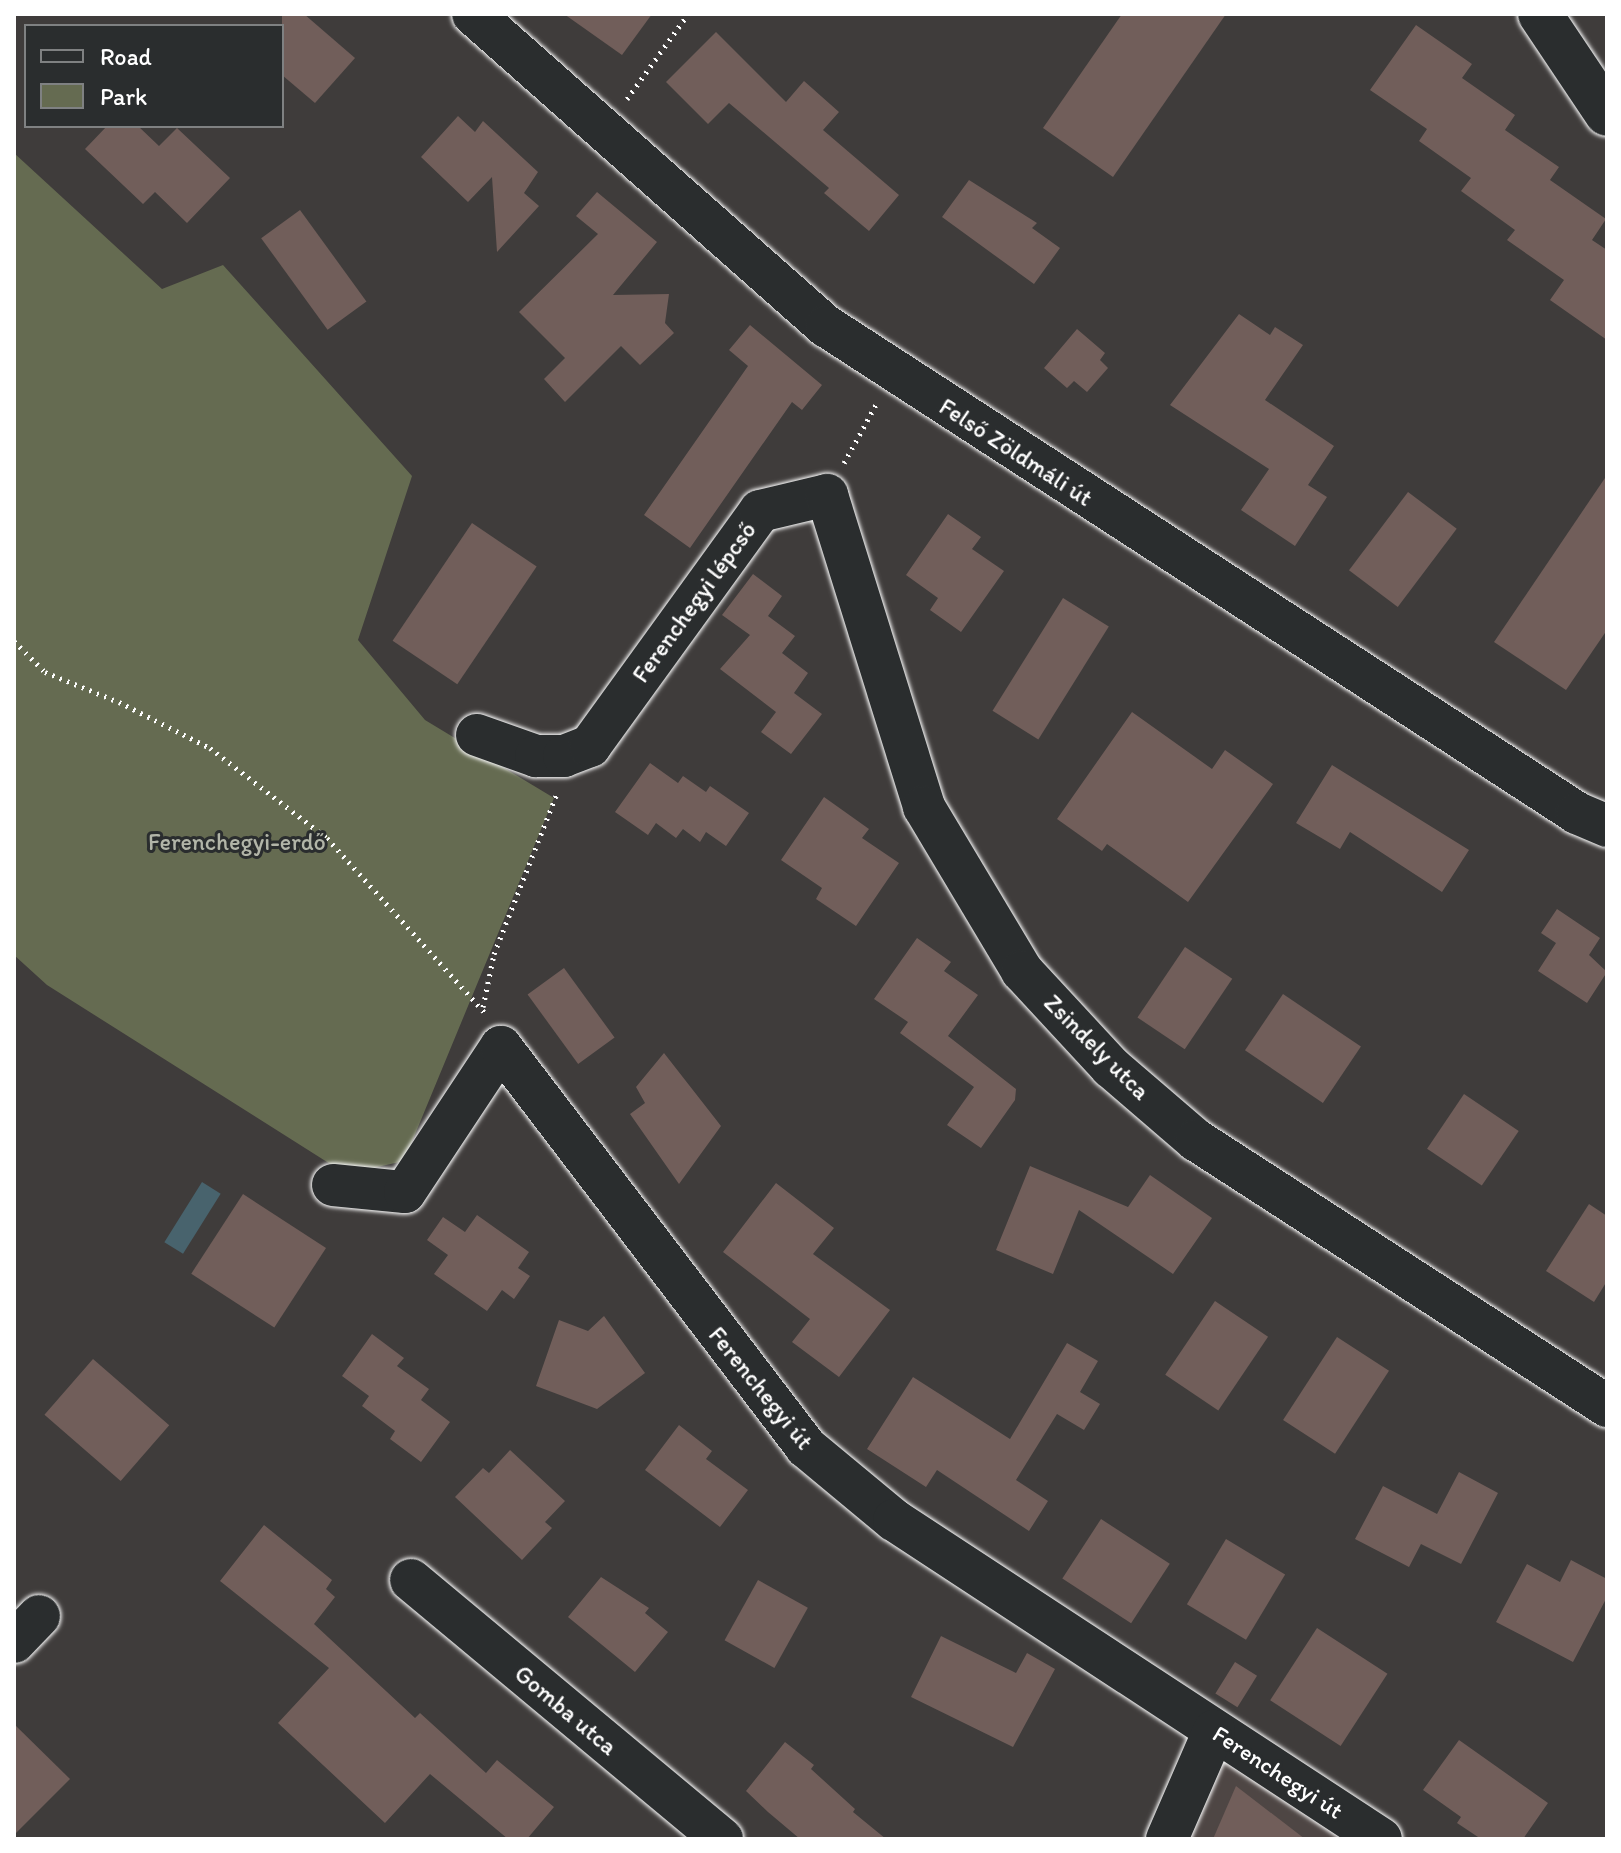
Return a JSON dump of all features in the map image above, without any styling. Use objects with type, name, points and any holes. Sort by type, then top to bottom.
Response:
[{"type":"street","name":"Felső Zöldmáli út","points":[[473,14],[606,129],[772,280],[894,373],[1577,813],[1607,826]]},
{"type":"street","points":[[1542,15],[1607,114]]},
{"type":"street","name":"Ferenchegyi lépcső","points":[[590,746],[760,511],[827,495]]},
{"type":"street","name":"Zsindely utca","points":[[827,495],[924,807],[1022,971],[1111,1067],[1196,1140],[1607,1406]]},
{"type":"street","points":[[477,735],[536,756],[564,756],[590,746]]},
{"type":"street","name":"Ferenchegyi út","points":[[333,1185],[405,1192],[501,1047],[806,1447],[894,1520],[1381,1839]]},
{"type":"street","name":"Gomba utca","points":[[411,1580],[722,1839]]},
{"type":"street","points":[[1167,1839],[1214,1731]]},
{"type":"path","points":[[606,129],[688,14]]},
{"type":"path","points":[[827,495],[894,373]]},
{"type":"path","points":[[14,641],[45,672],[119,702],[210,748],[327,838],[462,984]]},
{"type":"path","points":[[483,1007],[494,954],[554,798],[590,746]]},
{"type":"shaded area","points":[[1226,1757],[1343,1839],[1188,1839]]},
{"type":"green space","name":"Ferenchegyi-erdő","points":[[14,153],[162,289],[223,265],[412,476],[358,640],[425,720],[554,798],[404,1161],[346,1174],[47,985],[14,955]]},
{"type":"water","points":[[202,1182],[221,1194],[183,1254],[164,1242]]},
{"type":"building","points":[[282,14],[304,14],[355,58],[315,103],[284,77]]},
{"type":"building","points":[[564,14],[652,14],[622,55]]},
{"type":"building","points":[[1122,14],[1226,14],[1113,177],[1043,128]]},
{"type":"building","points":[[1416,25],[1472,64],[1462,78],[1515,115],[1505,130],[1559,167],[1550,180],[1606,219],[1592,240],[1607,250],[1607,340],[1550,300],[1564,280],[1507,240],[1515,230],[1461,191],[1471,178],[1419,141],[1427,129],[1370,90]]},
{"type":"building","points":[[716,32],[786,102],[804,81],[839,112],[823,130],[899,195],[869,231],[824,193],[829,188],[729,103],[708,124],[666,82]]},
{"type":"building","points":[[458,116],[475,132],[483,121],[538,172],[524,193],[539,206],[497,252],[492,177],[468,202],[421,157]]},
{"type":"building","points":[[105,128],[140,128],[159,146],[177,128],[230,178],[187,223],[155,192],[143,204],[85,149]]},
{"type":"building","points":[[969,180],[1037,223],[1032,228],[1060,248],[1034,284],[942,217]]},
{"type":"building","points":[[597,192],[657,242],[613,295],[669,294],[665,323],[674,333],[640,365],[621,346],[565,402],[544,379],[565,358],[519,312],[598,234],[576,216]]},
{"type":"building","points":[[300,210],[366,301],[328,330],[261,238]]},
{"type":"building","points":[[1239,314],[1270,335],[1275,327],[1303,345],[1265,400],[1334,446],[1308,485],[1327,497],[1295,546],[1241,510],[1269,469],[1170,405]]},
{"type":"building","points":[[750,325],[822,385],[802,410],[792,402],[690,548],[644,515],[748,366],[729,350]]},
{"type":"building","points":[[1077,329],[1105,353],[1100,360],[1108,368],[1087,392],[1074,381],[1067,388],[1044,368]]},
{"type":"building","points":[[1607,475],[1607,630],[1566,690],[1494,642]]},
{"type":"building","points":[[1408,492],[1457,529],[1398,607],[1349,570]]},
{"type":"building","points":[[948,514],[981,537],[972,549],[1004,571],[961,632],[930,610],[938,598],[906,575]]},
{"type":"building","points":[[472,523],[537,567],[457,684],[393,641]]},
{"type":"building","points":[[753,574],[782,596],[768,616],[795,636],[782,653],[808,673],[794,693],[822,714],[791,754],[761,732],[776,712],[720,669],[750,635],[722,615]]},
{"type":"building","points":[[1063,598],[1109,627],[1038,739],[993,711]]},
{"type":"building","points":[[1132,712],[1212,769],[1225,750],[1273,784],[1188,902],[1107,844],[1102,851],[1057,819]]},
{"type":"building","points":[[650,763],[678,783],[683,776],[706,792],[710,786],[749,813],[726,846],[706,832],[700,842],[683,829],[676,838],[656,823],[648,835],[615,812]]},
{"type":"building","points":[[1332,765],[1469,850],[1442,892],[1350,832],[1340,849],[1296,823]]},
{"type":"building","points":[[824,797],[869,829],[862,838],[899,863],[856,926],[816,899],[822,888],[781,860]]},
{"type":"building","points":[[1557,909],[1600,938],[1589,955],[1607,972],[1587,1003],[1538,971],[1556,943],[1541,933]]},
{"type":"building","points":[[917,938],[951,962],[944,971],[978,995],[948,1036],[1016,1089],[1015,1100],[981,1148],[947,1125],[974,1087],[900,1033],[908,1022],[874,999]]},
{"type":"building","points":[[1185,947],[1232,979],[1185,1049],[1137,1017]]},
{"type":"building","points":[[564,968],[615,1038],[578,1064],[528,994]]},
{"type":"building","points":[[1283,994],[1361,1047],[1323,1103],[1245,1050]]},
{"type":"building","points":[[664,1053],[721,1126],[679,1184],[630,1114],[645,1103],[636,1087]]},
{"type":"building","points":[[1464,1094],[1519,1131],[1482,1186],[1427,1149]]},
{"type":"building","points":[[1030,1166],[1128,1207],[1150,1175],[1212,1218],[1173,1274],[1079,1210],[1053,1274],[996,1250]]},
{"type":"building","points":[[776,1183],[834,1228],[813,1254],[890,1310],[839,1377],[792,1342],[810,1319],[723,1252]]},
{"type":"building","points":[[243,1194],[326,1248],[274,1328],[191,1274]]},
{"type":"building","points":[[1589,1204],[1607,1216],[1607,1281],[1594,1302],[1546,1271]]},
{"type":"building","points":[[477,1215],[529,1252],[518,1268],[530,1276],[514,1299],[502,1290],[487,1311],[434,1274],[448,1255],[427,1240],[443,1217],[465,1232]]},
{"type":"building","points":[[1215,1301],[1268,1337],[1218,1411],[1165,1375]]},
{"type":"building","points":[[604,1316],[645,1373],[597,1409],[536,1386],[559,1320],[588,1331]]},
{"type":"building","points":[[372,1334],[404,1358],[397,1366],[429,1389],[421,1400],[450,1422],[421,1462],[390,1439],[395,1431],[362,1406],[369,1396],[342,1376]]},
{"type":"building","points":[[1337,1337],[1389,1371],[1335,1454],[1283,1420]]},
{"type":"building","points":[[1067,1343],[1098,1361],[1080,1392],[1100,1404],[1084,1430],[1057,1414],[1016,1480],[1048,1501],[1029,1531],[937,1470],[926,1487],[867,1449],[913,1377],[1010,1439]]},
{"type":"building","points":[[93,1359],[169,1425],[121,1481],[44,1415]]},
{"type":"building","points":[[679,1425],[712,1451],[706,1459],[748,1490],[720,1527],[645,1470]]},
{"type":"building","points":[[510,1450],[565,1501],[545,1522],[552,1528],[522,1560],[455,1497],[483,1468],[489,1473]]},
{"type":"building","points":[[1459,1472],[1498,1493],[1461,1564],[1421,1544],[1409,1567],[1355,1539],[1383,1486],[1437,1514]]},
{"type":"building","points":[[1101,1519],[1170,1564],[1131,1623],[1062,1579]]},
{"type":"building","points":[[264,1525],[332,1580],[326,1589],[335,1597],[314,1624],[415,1718],[420,1713],[486,1773],[497,1760],[554,1807],[527,1839],[508,1839],[430,1774],[385,1823],[278,1723],[329,1668],[220,1581]]},
{"type":"building","points":[[1226,1539],[1285,1575],[1246,1640],[1187,1604]]},
{"type":"building","points":[[1571,1560],[1607,1579],[1607,1597],[1573,1662],[1496,1622],[1527,1564],[1560,1582]]},
{"type":"building","points":[[601,1577],[649,1608],[645,1613],[668,1632],[635,1672],[568,1617]]},
{"type":"building","points":[[758,1580],[808,1608],[774,1668],[725,1640]]},
{"type":"building","points":[[1317,1628],[1387,1674],[1341,1746],[1270,1700]]},
{"type":"building","points":[[941,1636],[1016,1673],[1027,1653],[1055,1669],[1013,1747],[911,1697]]},
{"type":"building","points":[[1235,1662],[1257,1676],[1237,1707],[1215,1693]]},
{"type":"building","points":[[14,1724],[70,1779],[14,1835]]},
{"type":"building","points":[[1459,1740],[1548,1803],[1523,1839],[1481,1839],[1457,1823],[1461,1817],[1423,1790]]},
{"type":"building","points":[[785,1742],[814,1765],[811,1769],[855,1809],[853,1812],[886,1839],[800,1839],[746,1791]]},
{"type":"building","points":[[1236,1786],[1305,1839],[1213,1839]]}]
